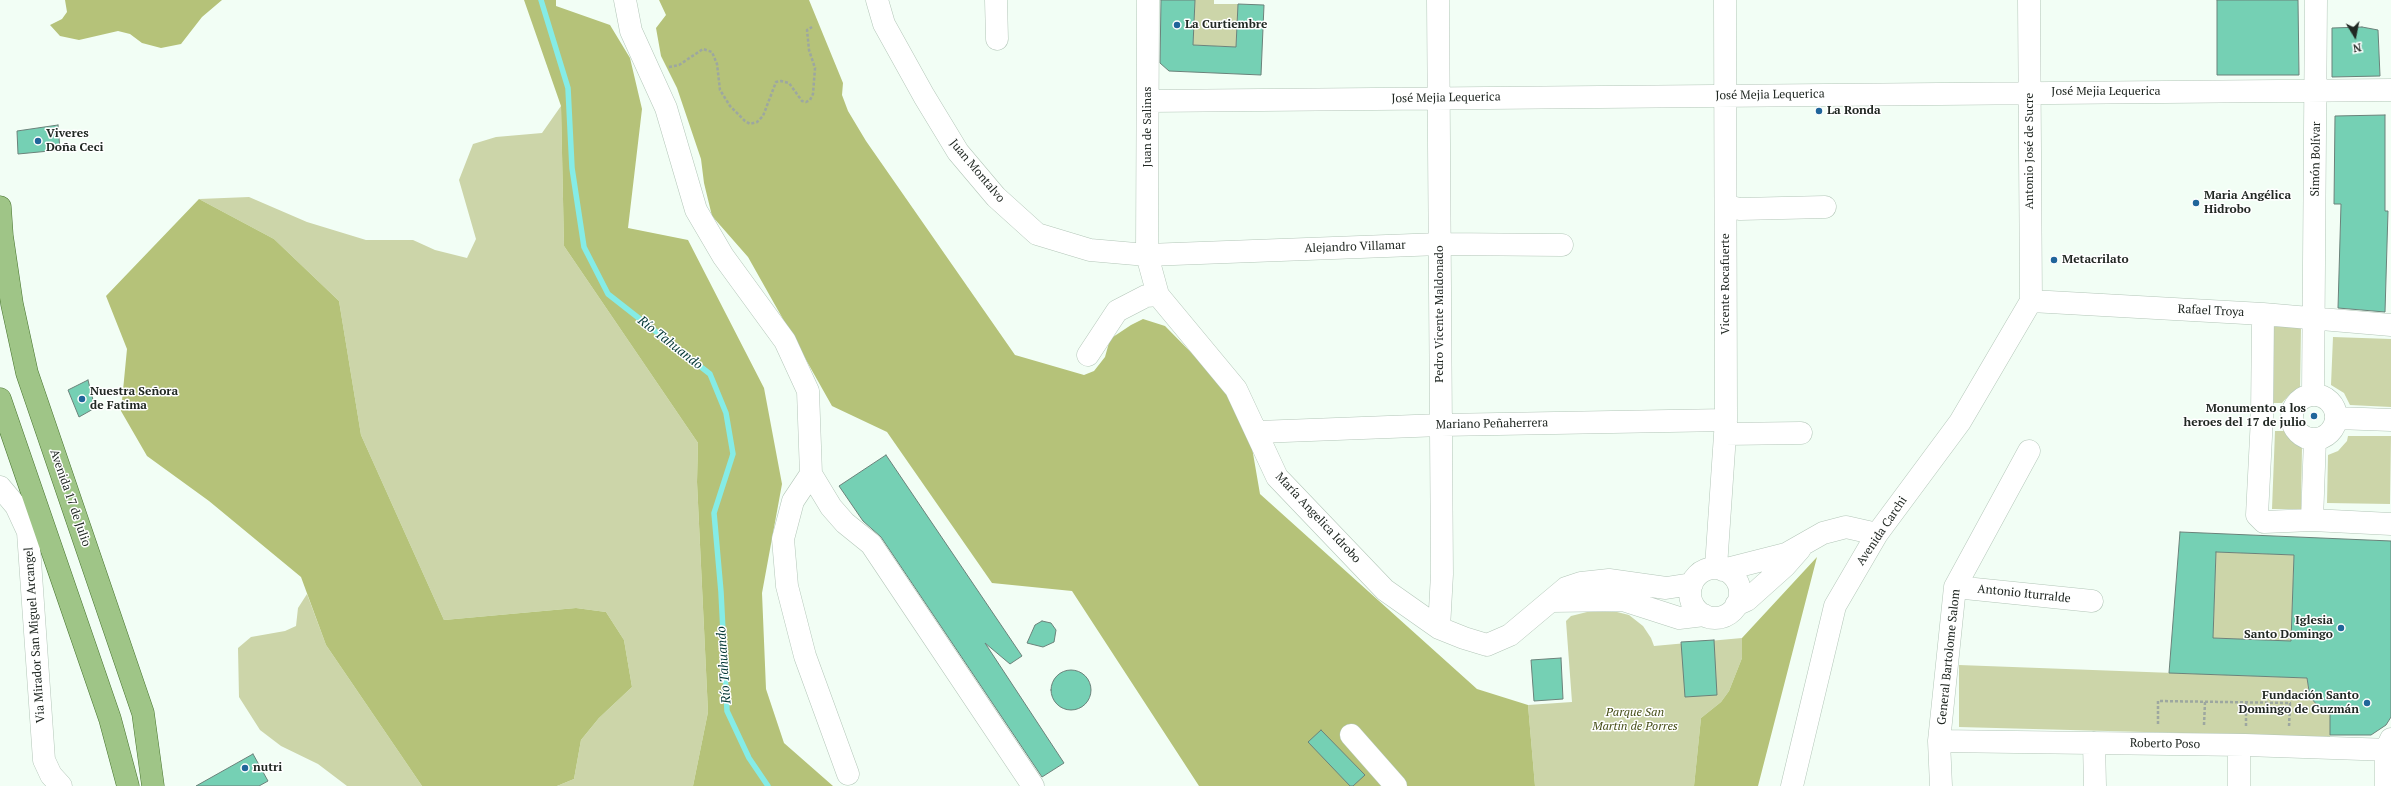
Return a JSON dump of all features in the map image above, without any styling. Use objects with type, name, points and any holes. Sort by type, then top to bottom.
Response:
[{"type":"main road","name":"Avenida 17 de Julio","points":[[0,207],[2,236],[12,304],[27,373],[143,713],[153,786]]},
{"type":"main road","points":[[0,399],[110,719],[128,786]]},
{"type":"street","points":[[625,0],[631,31],[666,108],[696,210],[723,256],[785,341],[801,373],[808,391],[811,474],[831,507],[845,523],[871,544],[1033,786]]},
{"type":"street","name":"Juan Montalvo","points":[[878,0],[884,24],[928,102],[958,152],[996,197],[1037,234],[1090,250],[1147,255]]},
{"type":"street","points":[[996,0],[997,39]]},
{"type":"street","name":"Juan de Salinas","points":[[1147,255],[1148,0]]},
{"type":"street","name":"Pedro Vicente Maldonado","points":[[1438,0],[1442,574],[1439,628]]},
{"type":"street","name":"Vicente Rocafuerte","points":[[1719,568],[1726,427],[1725,0]]},
{"type":"street","name":"Antonio José de Sucre","points":[[2029,0],[2031,301]]},
{"type":"street","name":"Simón Bolívar","points":[[2313,395],[2317,91],[2316,0]]},
{"type":"street","name":"José Mejia Lequerica","points":[[1148,101],[2391,90]]},
{"type":"street","points":[[1726,206],[1740,209],[1825,207]]},
{"type":"street","name":"Alejandro Villamar","points":[[1147,255],[1440,244],[1562,245]]},
{"type":"street","name":"María Angelica Idrobo","points":[[1147,255],[1158,296],[1236,389],[1258,432],[1277,477],[1385,590],[1439,628],[1487,645],[1510,635],[1566,588],[1597,580],[1609,580],[1666,588],[1692,584]]},
{"type":"street","points":[[1088,355],[1117,311],[1146,296],[1158,296]]},
{"type":"street","name":"Rafael Troya","points":[[2031,301],[2313,317],[2391,325]]},
{"type":"street","name":"Avenida Carchi","points":[[1792,786],[1835,606],[1877,534],[1960,422],[2031,301]]},
{"type":"street","points":[[2263,314],[2262,417],[2257,515],[2264,522],[2312,520],[2391,524]]},
{"type":"street","points":[[2313,395],[2324,398],[2331,403],[2336,418],[2331,431],[2321,438],[2315,439],[2300,434],[2292,418],[2298,403],[2313,395]]},
{"type":"street","points":[[2262,417],[2292,418]]},
{"type":"street","points":[[2336,418],[2391,420]]},
{"type":"street","name":"Mariano Peñaherrera","points":[[1258,432],[1440,425],[1726,427],[1801,432]]},
{"type":"street","points":[[2312,520],[2315,439]]},
{"type":"street","name":"General Bartolome Salom","points":[[1941,786],[1940,741],[1956,587],[2029,451]]},
{"type":"street","points":[[811,474],[793,502],[783,539],[788,586],[805,656],[848,774]]},
{"type":"street","name":"Via Mirador San Miguel Arcangel","points":[[0,487],[16,506],[28,532],[44,760],[51,775],[61,786]]},
{"type":"street","points":[[1704,615],[1693,604],[1690,596],[1692,584],[1698,575],[1719,568],[1786,554],[1802,547],[1823,534],[1846,527],[1877,534]]},
{"type":"street","points":[[1552,601],[1623,600],[1679,618],[1704,615],[1720,617],[1728,614],[1736,605],[1747,600],[1776,574],[1802,547]]},
{"type":"street","points":[[1719,568],[1734,577],[1738,584],[1740,592],[1736,605]]},
{"type":"street","name":"Antonio Iturralde","points":[[1956,587],[2092,601]]},
{"type":"street","points":[[1351,735],[1396,786]]},
{"type":"street","name":"Roberto Poso","points":[[1940,741],[2389,746]]},
{"type":"street","points":[[2094,743],[2095,786]]},
{"type":"street","points":[[2239,745],[2239,786]]},
{"type":"street","points":[[2386,786],[2389,746]]},
{"type":"path","points":[[649,72],[679,64],[703,49],[712,52],[717,64],[720,90],[730,106],[750,124],[757,122],[763,116],[776,82],[781,80],[789,83],[802,101],[806,102],[810,100],[813,94],[815,68],[806,38],[807,30],[812,27]]},
{"type":"path","points":[[2157,744],[2158,701],[2239,702],[2290,703],[2289,746]]},
{"type":"green space","points":[[65,0],[222,0],[202,17],[181,44],[161,48],[142,43],[130,34],[118,31],[79,40],[60,36],[50,25],[62,19],[67,12]]},
{"type":"green space","points":[[524,0],[556,0],[556,6],[610,25],[630,58],[642,109],[628,228],[688,240],[764,388],[782,484],[762,593],[766,689],[784,743],[833,786],[693,786],[708,712],[697,482],[698,443],[564,246],[561,106]]},
{"type":"green space","points":[[659,0],[809,0],[843,83],[842,95],[848,111],[866,141],[1015,355],[1084,375],[1094,371],[1105,357],[1110,339],[1131,325],[1143,319],[1165,326],[1232,394],[1250,436],[1260,494],[1477,689],[1528,705],[1535,786],[1199,786],[1072,591],[992,583],[887,432],[832,406],[748,257],[712,216],[704,183],[701,159],[677,88],[661,56],[656,28],[666,15]]},
{"type":"green space","points":[[1195,0],[1214,0],[1214,4],[1238,4],[1236,47],[1193,45]]},
{"type":"green space","points":[[561,106],[564,246],[698,443],[697,482],[708,712],[693,786],[557,786],[574,779],[581,740],[599,718],[632,687],[624,640],[606,612],[576,608],[444,620],[361,435],[339,301],[274,239],[199,199],[249,197],[307,222],[366,240],[413,240],[435,250],[467,258],[476,239],[459,180],[473,144],[496,137],[542,133]]},
{"type":"green space","points":[[199,199],[274,239],[339,301],[361,435],[444,620],[576,608],[606,612],[624,640],[632,687],[599,718],[581,740],[574,779],[557,786],[422,786],[326,645],[301,577],[209,501],[147,456],[121,411],[127,349],[106,296]]},
{"type":"green space","points":[[2274,326],[2301,327],[2300,390],[2290,394],[2282,403],[2272,403]]},
{"type":"green space","points":[[2333,337],[2391,339],[2391,407],[2350,405],[2344,393],[2331,385]]},
{"type":"green space","points":[[2275,431],[2285,431],[2292,441],[2302,446],[2301,509],[2272,509]]},
{"type":"green space","points":[[2348,436],[2391,436],[2390,504],[2327,503],[2328,455],[2338,451],[2347,441]]},
{"type":"green space","points":[[2216,552],[2294,555],[2291,641],[2213,638]]},
{"type":"green space","points":[[1817,557],[1758,786],[1694,786],[1701,718],[1721,702],[1729,691],[1742,658],[1742,638]]},
{"type":"green space","points":[[307,594],[326,645],[422,786],[347,786],[318,764],[281,746],[260,730],[239,697],[238,648],[251,637],[285,631],[296,626],[298,608]]},
{"type":"green space","name":"Parque San Martín de Porres","points":[[1591,611],[1617,612],[1629,615],[1643,626],[1651,638],[1654,646],[1742,638],[1742,658],[1729,691],[1721,702],[1701,718],[1694,786],[1535,786],[1528,705],[1572,702],[1566,621],[1571,616]]},
{"type":"green space","points":[[1959,665],[2307,678],[2310,697],[2318,706],[2330,709],[2330,737],[1959,727]]},
{"type":"building","name":"La Curtiembre","points":[[1161,0],[1195,0],[1193,45],[1236,47],[1238,4],[1264,5],[1261,75],[1169,71],[1160,63]]},
{"type":"building","points":[[2217,0],[2298,0],[2299,75],[2217,75]]},
{"type":"building","points":[[2362,27],[2378,30],[2380,76],[2332,77],[2332,28]]},
{"type":"building","points":[[2385,115],[2385,211],[2388,211],[2385,312],[2338,308],[2341,204],[2334,204],[2335,116]]},
{"type":"building","name":"Viveres Doña Ceci","points":[[58,125],[60,150],[18,154],[17,131]]},
{"type":"building","name":"Nuestra Señora de Fatima","points":[[88,380],[95,408],[79,417],[68,390]]},
{"type":"building","points":[[886,455],[1022,656],[1010,664],[985,643],[1064,763],[1042,777],[881,537],[863,521],[839,486]]},
{"type":"building","name":"Iglesia Santo Domingo","points":[[2180,532],[2391,541],[2391,717],[2386,725],[2371,735],[2330,735],[2330,710],[2318,706],[2310,697],[2307,678],[2169,673]],"holes":[[[2216,552],[2294,555],[2291,641],[2213,638]]]},
{"type":"building","points":[[1042,621],[1051,623],[1056,630],[1054,642],[1043,647],[1027,643],[1035,625]]},
{"type":"building","points":[[1714,640],[1717,695],[1685,697],[1681,642]]},
{"type":"building","points":[[1561,658],[1563,699],[1534,701],[1531,660]]},
{"type":"building","points":[[1075,670],[1082,673],[1088,679],[1091,690],[1090,698],[1082,707],[1075,710],[1067,710],[1060,707],[1052,698],[1051,686],[1054,679],[1063,671]]},
{"type":"building","points":[[1321,730],[1365,775],[1353,786],[1350,786],[1308,742]]},
{"type":"building","name":"nutri","points":[[253,754],[268,781],[259,786],[196,786]]},
{"type":"waterway","name":"Río Tahuando","points":[[541,0],[568,88],[572,168],[584,247],[608,294],[710,374],[726,413],[733,454],[714,513],[721,592],[727,711],[749,758],[768,786]]},
{"type":"place","name":"La Curtiembre","points":[[1177,25]]},
{"type":"place","name":"La Ronda","points":[[1819,111]]},
{"type":"place","name":"Viveres Doña Ceci","points":[[38,141]]},
{"type":"place","name":"Maria Angélica Hidrobo","points":[[2196,203]]},
{"type":"place","name":"Metacrilato","points":[[2054,260]]},
{"type":"place","name":"Nuestra Señora de Fatima","points":[[82,399]]},
{"type":"place","name":"Monumento a los heroes del 17 de julio","points":[[2314,416]]},
{"type":"place","name":"Iglesia Santo Domingo","points":[[2341,628]]},
{"type":"place","name":"Fundación Santo Domingo de Guzmán","points":[[2367,703]]},
{"type":"place","name":"nutri","points":[[245,768]]}]
